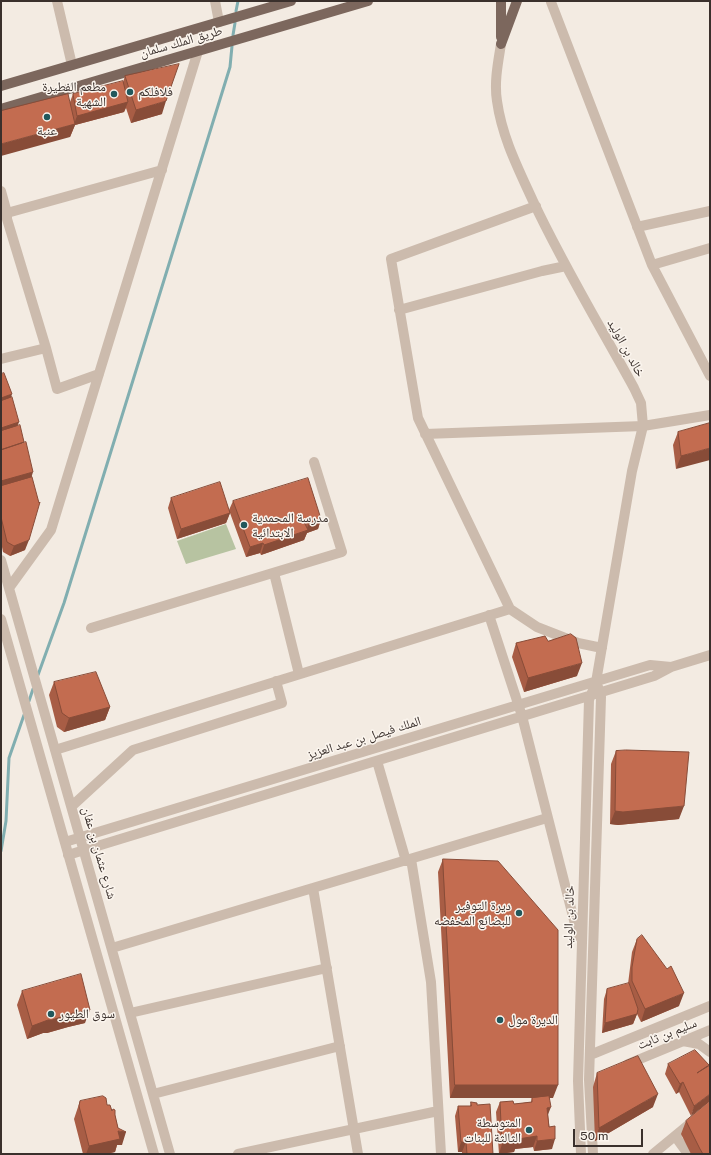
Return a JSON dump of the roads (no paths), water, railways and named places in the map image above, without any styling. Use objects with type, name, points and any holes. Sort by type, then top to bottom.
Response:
[{"type":"main road","name":"طريق الملك سلمان","points":[[1,86],[291,1]]},
{"type":"main road","name":"طريق الملك سلمان","points":[[1,109],[368,1]]},
{"type":"main road","points":[[501,1],[501,44]]},
{"type":"main road","points":[[501,44],[517,1]]},
{"type":"street","points":[[57,1],[72,65]]},
{"type":"street","points":[[215,1],[219,22]]},
{"type":"street","points":[[550,1],[652,265],[710,376]]},
{"type":"street","name":"خالد بن الوليد","points":[[501,44],[495,78],[496,100],[510,151],[552,240],[641,403],[643,426],[632,470],[595,694],[589,700],[578,1081],[581,1154]]},
{"type":"street","points":[[9,588],[51,530],[198,51]]},
{"type":"street","points":[[7,213],[16,209],[162,170]]},
{"type":"street","points":[[1,191],[7,213],[7,220],[57,389],[99,374]]},
{"type":"street","points":[[536,206],[391,259],[418,418],[510,609],[537,627],[578,643],[602,648]]},
{"type":"street","points":[[637,226],[710,211]]},
{"type":"street","points":[[652,265],[710,248]]},
{"type":"street","points":[[399,310],[542,271],[566,266]]},
{"type":"street","points":[[1,358],[46,348]]},
{"type":"street","points":[[425,434],[643,426],[710,415]]},
{"type":"street","points":[[91,628],[342,552],[314,462]]},
{"type":"street","name":"شارع عثمان بن عفان","points":[[1,560],[170,1154]]},
{"type":"street","points":[[274,573],[299,674]]},
{"type":"street","points":[[56,750],[510,609]]},
{"type":"street","points":[[489,615],[519,705],[581,948]]},
{"type":"street","points":[[2,623],[154,1154]]},
{"type":"street","name":"الملك فيصل بن عبد العزيز","points":[[68,855],[654,676],[671,667],[710,655]]},
{"type":"street","name":"الملك فيصل بن عبد العزيز","points":[[64,842],[650,666],[671,667]]},
{"type":"street","points":[[72,806],[133,750],[282,703],[276,681]]},
{"type":"street","name":"خالد بن الوليد","points":[[593,1154],[593,1078],[590,1056],[601,697],[595,694]]},
{"type":"street","points":[[377,761],[409,860],[431,982],[441,1154]]},
{"type":"street","points":[[112,948],[547,818]]},
{"type":"street","points":[[313,888],[358,1154]]},
{"type":"street","points":[[130,1013],[327,968]]},
{"type":"street","name":"سليم بن ثابت","points":[[590,1056],[710,1006]]},
{"type":"street","name":"سليم بن ثابت","points":[[618,1068],[710,1030]]},
{"type":"street","points":[[683,1041],[699,1044],[710,1052]]},
{"type":"street","points":[[153,1094],[340,1046]]},
{"type":"street","points":[[653,1154],[710,1107]]},
{"type":"street","points":[[238,1154],[438,1111]]},
{"type":"street","points":[[676,1136],[688,1154]]},
{"type":"waterway","points":[[236,11],[238,1]]},
{"type":"waterway","points":[[233,35],[235,23]]},
{"type":"waterway","points":[[38,675],[64,603],[230,67],[232,46]]},
{"type":"waterway","points":[[29,701],[33,689]]},
{"type":"waterway","points":[[1,851],[6,821],[9,758],[24,715]]},
{"type":"place","name":"فلافلكم","points":[[130,92]]},
{"type":"place","name":"مطعم الفطيرة الشهية","points":[[114,94]]},
{"type":"place","name":"عنبة","points":[[47,117]]},
{"type":"place","name":"مدرسة المحمدية الابتدائية","points":[[244,525]]},
{"type":"place","name":"ديرة التوفير للبضائع المخفضه","points":[[519,913]]},
{"type":"place","name":"سوق الطيور","points":[[51,1014]]},
{"type":"place","name":"الديرة مول","points":[[500,1020]]},
{"type":"place","name":"المتوسطة الثالثة للبنات","points":[[529,1130]]}]
